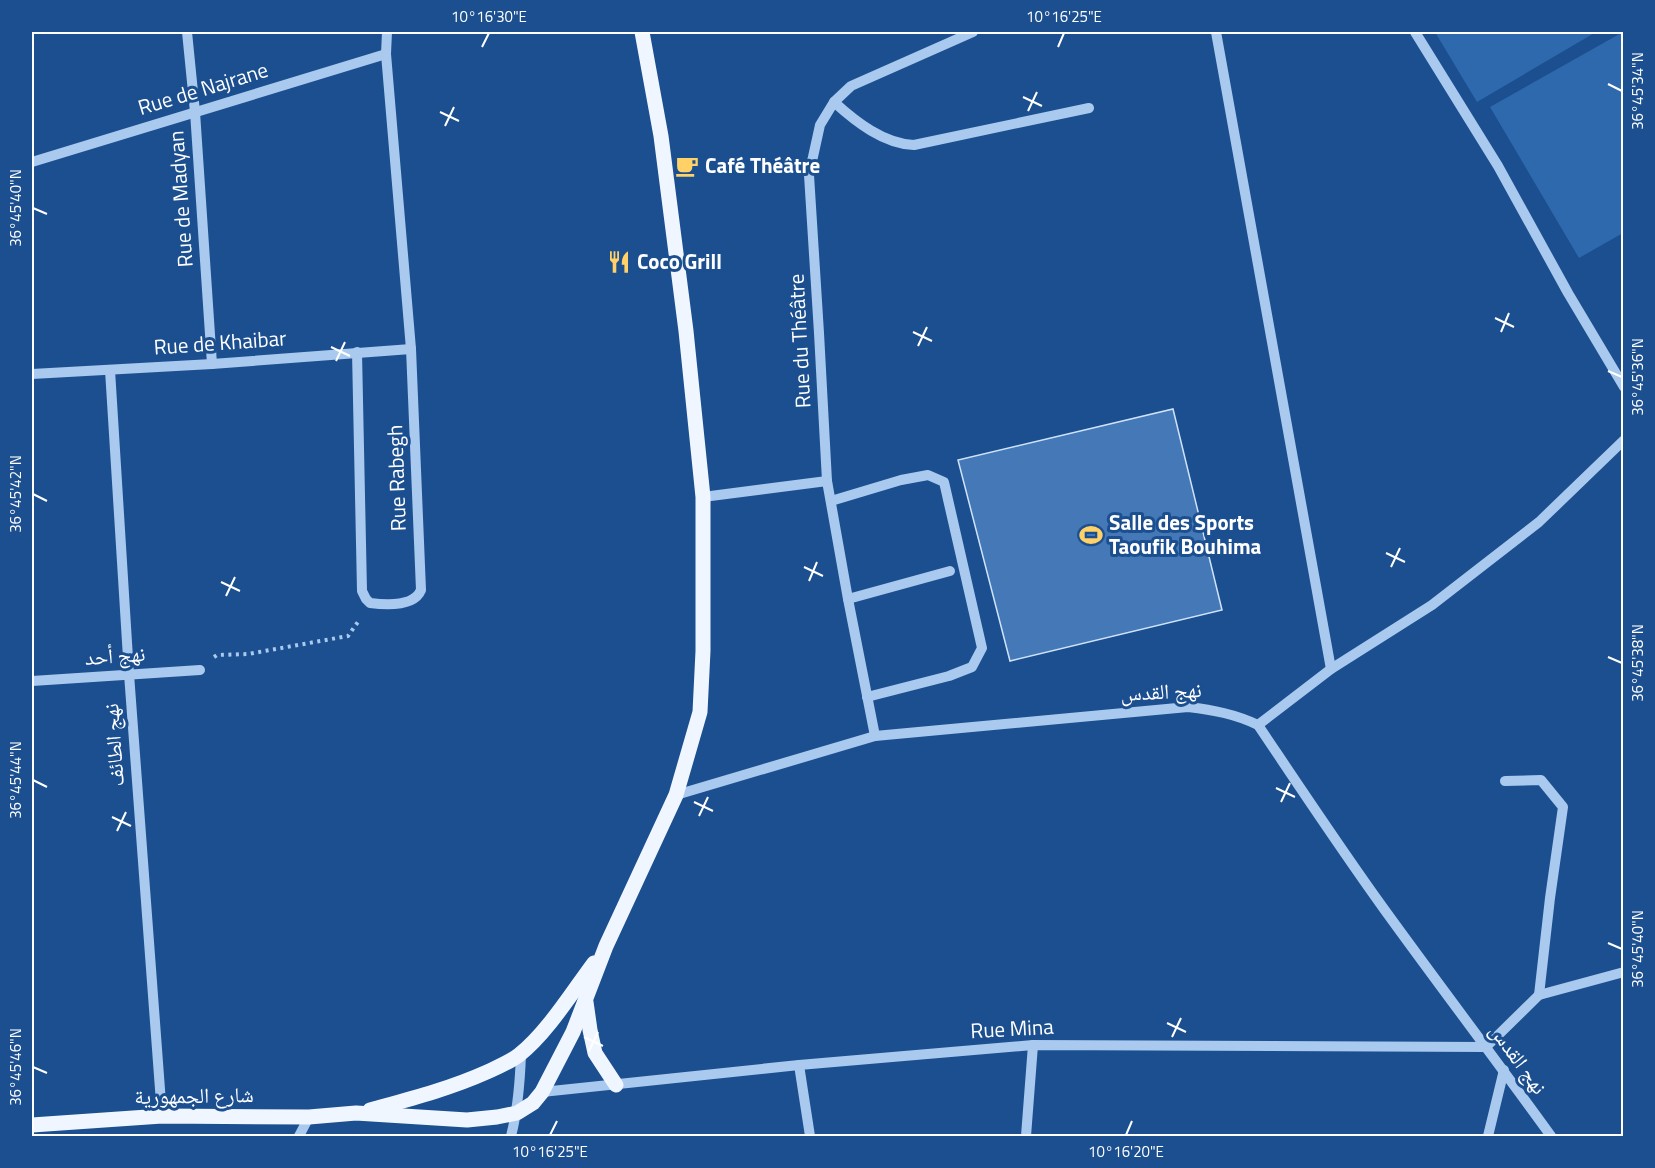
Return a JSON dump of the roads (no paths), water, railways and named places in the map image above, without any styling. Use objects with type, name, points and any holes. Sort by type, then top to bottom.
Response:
[{"type":"main road","points":[[356,1113],[467,1120],[496,1118],[517,1113],[533,1103],[542,1092],[573,1032],[606,946],[676,795],[700,712],[703,651],[703,497],[686,331],[661,136],[642,32]]},
{"type":"main road","points":[[356,1113],[465,1082],[521,1054],[548,1025],[606,946]]},
{"type":"main road","points":[[586,999],[596,1053],[616,1085]]},
{"type":"main road","name":"شارع الجمهورية","points":[[32,1125],[162,1116],[309,1117],[356,1113]]},
{"type":"street","name":"Rue de Madyan","points":[[187,32],[195,112],[212,364]]},
{"type":"street","name":"Rue Rabegh","points":[[357,352],[362,591],[370,603],[407,603],[418,596],[421,590],[411,349],[386,54],[387,32]]},
{"type":"street","name":"Rue du Théâtre","points":[[874,736],[827,481],[808,175],[820,125],[834,102],[851,86],[973,32]]},
{"type":"street","points":[[1216,32],[1331,669]]},
{"type":"street","points":[[1415,32],[1498,166],[1623,387]]},
{"type":"street","name":"Rue de Najrane","points":[[32,162],[386,54]]},
{"type":"street","points":[[834,102],[853,119],[882,136],[900,144],[914,145],[1089,108]]},
{"type":"street","name":"Rue de Khaibar","points":[[32,374],[212,364],[411,349]]},
{"type":"street","name":"نهج الطائف","points":[[110,370],[129,674],[162,1116]]},
{"type":"street","points":[[1258,725],[1331,669],[1432,605],[1539,522],[1623,440]]},
{"type":"street","points":[[831,501],[901,480],[928,475],[944,482],[982,648],[972,667],[949,676],[867,697]]},
{"type":"street","points":[[703,497],[827,481]]},
{"type":"street","points":[[848,599],[950,571]]},
{"type":"street","name":"نهج أحد","points":[[32,681],[200,670]]},
{"type":"street","name":"نهج القدس","points":[[676,795],[874,736],[1188,707],[1215,710],[1241,717],[1258,725],[1384,908],[1551,1137]]},
{"type":"street","points":[[1505,781],[1540,780],[1563,807],[1539,995]]},
{"type":"street","points":[[1486,1047],[1539,995],[1623,972]]},
{"type":"street","points":[[1026,1137],[1034,1045]]},
{"type":"street","name":"Rue Mina","points":[[542,1092],[800,1065],[1034,1045],[1486,1047]]},
{"type":"street","points":[[511,1137],[521,1082],[521,1054]]},
{"type":"street","points":[[800,1065],[810,1137]]},
{"type":"street","points":[[1488,1137],[1504,1070]]},
{"type":"street","points":[[299,1137],[309,1117]]},
{"type":"place","name":"Café Théâtre","points":[[687,166]]},
{"type":"place","name":"Coco Grill","points":[[619,262]]},
{"type":"place","name":"Salle des Sports Taoufik Bouhima","points":[[1091,535]]}]
